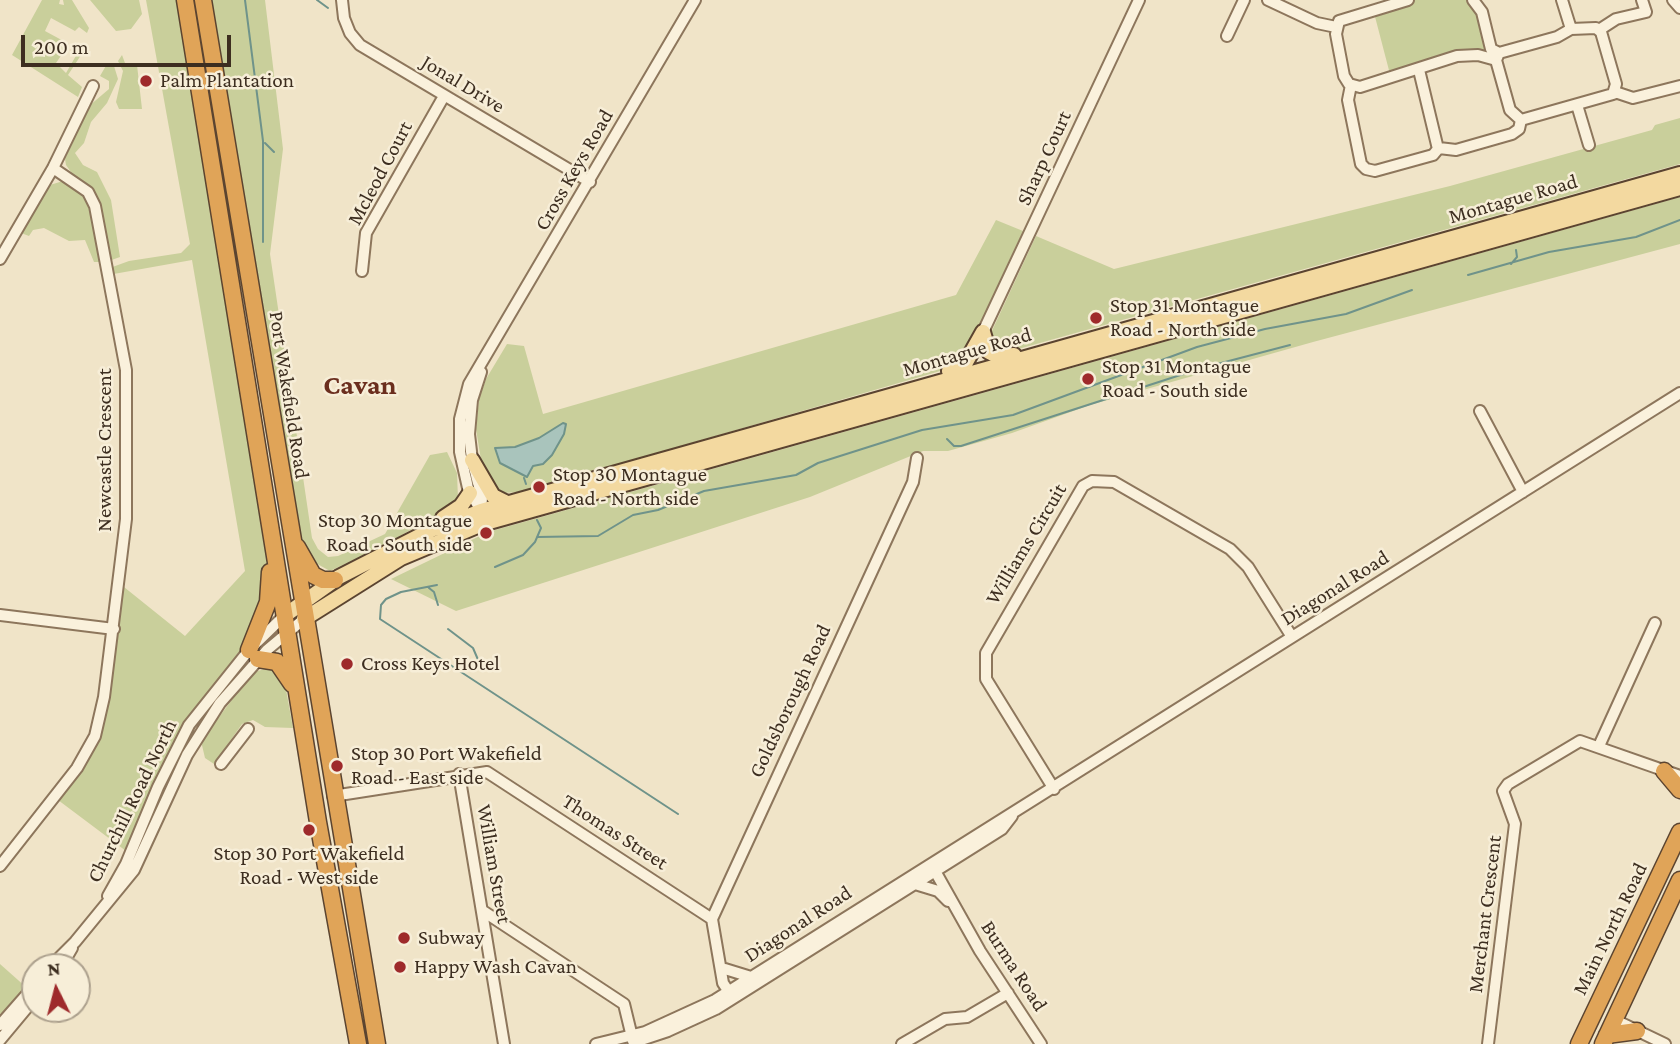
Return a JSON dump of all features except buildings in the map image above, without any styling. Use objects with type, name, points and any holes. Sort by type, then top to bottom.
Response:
[{"type":"highway","name":"Port Wakefield Road","points":[[185,0],[332,906],[360,1044]]},
{"type":"highway","name":"Port Wakefield Road","points":[[202,0],[333,796],[377,1044]]},
{"type":"highway","points":[[267,513],[270,591],[253,654],[277,662],[297,692]]},
{"type":"highway","points":[[291,536],[313,575],[323,580],[335,580]]},
{"type":"highway","points":[[1664,771],[1680,790]]},
{"type":"highway","points":[[318,822],[326,799],[333,796]]},
{"type":"highway","name":"Main North Road","points":[[1579,1044],[1680,832]]},
{"type":"highway","points":[[332,906],[345,903],[348,880]]},
{"type":"highway","name":"Main North Road","points":[[1605,1040],[1680,880]]},
{"type":"highway","points":[[1587,1044],[1602,1025],[1615,1020],[1611,1014],[1612,996],[1624,948]]},
{"type":"highway","points":[[367,990],[385,1044]]},
{"type":"highway","points":[[1605,1040],[1637,1031]]},
{"type":"main road","name":"Montague Road","points":[[286,623],[301,601],[335,580],[430,530],[481,511],[1677,178]]},
{"type":"main road","name":"Montague Road","points":[[304,619],[369,576],[446,537],[1677,178]]},
{"type":"main road","points":[[983,332],[984,344],[992,354],[1045,352]]},
{"type":"main road","points":[[896,394],[962,366],[983,332]]},
{"type":"main road","points":[[472,460],[493,496],[507,503]]},
{"type":"main road","points":[[385,553],[408,535],[454,512],[470,493]]},
{"type":"main road","points":[[446,537],[465,526],[481,511],[491,515],[556,503]]},
{"type":"street","name":"Jonal Drive","points":[[342,0],[347,25],[360,45],[590,182]]},
{"type":"street","name":"Cross Keys Road","points":[[481,511],[470,493],[460,457],[460,419],[472,377],[590,182],[695,0]]},
{"type":"street","name":"Sharp Court","points":[[983,332],[1139,0]]},
{"type":"street","points":[[1227,36],[1244,0]]},
{"type":"street","points":[[1268,0],[1317,23],[1336,27]]},
{"type":"street","points":[[1408,0],[1344,17],[1336,27],[1345,76],[1351,85],[1360,87],[1454,57],[1493,55],[1557,37],[1571,29],[1599,30],[1616,19],[1646,12],[1642,0]]},
{"type":"street","points":[[1473,0],[1482,12],[1510,110],[1521,120]]},
{"type":"street","points":[[1562,0],[1571,29]]},
{"type":"street","points":[[1673,0],[1680,8]]},
{"type":"street","points":[[1599,30],[1616,84],[1615,92]]},
{"type":"street","points":[[1419,70],[1439,148]]},
{"type":"street","points":[[1351,85],[1348,100],[1365,168],[1374,171],[1433,155],[1439,148]]},
{"type":"street","points":[[0,258],[53,168],[93,86]]},
{"type":"street","points":[[1521,120],[1615,92],[1633,98],[1680,86]]},
{"type":"street","name":"Mcleod Court","points":[[362,271],[366,233],[444,96]]},
{"type":"street","points":[[1577,105],[1589,145]]},
{"type":"street","points":[[1439,148],[1456,150],[1512,134],[1519,129],[1521,120]]},
{"type":"street","name":"Newcastle Crescent","points":[[0,866],[77,768],[95,736],[114,629],[126,519],[126,370],[93,200],[88,192],[53,168]]},
{"type":"street","name":"Cross Keys Road","points":[[481,511],[482,498],[472,460],[470,409],[485,359]]},
{"type":"street","name":"Diagonal Road","points":[[596,1044],[631,1042],[680,1026],[914,879],[996,821],[1012,816],[1680,393]]},
{"type":"street","points":[[1480,411],[1523,492]]},
{"type":"street","name":"Goldsborough Road","points":[[712,919],[913,482],[917,458]]},
{"type":"street","name":"Williams Circuit","points":[[1054,789],[986,679],[986,653],[1083,486],[1092,481],[1114,482],[1230,549],[1248,567],[1292,637]]},
{"type":"street","points":[[0,615],[114,629]]},
{"type":"street","name":"Churchill Road North","points":[[101,911],[126,864],[179,743],[201,707],[286,623],[304,619]]},
{"type":"street","points":[[1655,623],[1599,746],[1680,776]]},
{"type":"street","name":"Churchill Road North","points":[[64,953],[134,870],[187,755],[253,654]]},
{"type":"street","points":[[221,764],[248,729]]},
{"type":"street","name":"Merchant Crescent","points":[[1489,1044],[1515,824],[1503,790],[1508,784],[1580,741],[1599,746]]},
{"type":"street","points":[[179,743],[187,755]]},
{"type":"street","name":"Thomas Street","points":[[333,796],[459,774],[487,772],[712,919]]},
{"type":"street","name":"William Street","points":[[459,774],[504,1044]]},
{"type":"street","name":"Diagonal Road","points":[[935,871],[1002,829],[1012,816]]},
{"type":"street","points":[[914,879],[935,871]]},
{"type":"street","name":"Burma Road","points":[[935,871],[954,908],[1041,1044]]},
{"type":"street","points":[[914,879],[938,891],[954,908]]},
{"type":"street","name":"Diagonal Road","points":[[734,993],[751,977],[914,879]]},
{"type":"street","points":[[482,911],[624,1004],[631,1042]]},
{"type":"street","points":[[712,919],[723,965],[734,993]]},
{"type":"street","name":"Churchill Road North","points":[[69,953],[75,942]]},
{"type":"street","points":[[723,965],[751,977]]},
{"type":"street","points":[[902,1044],[945,1019],[967,1017],[1008,993]]},
{"type":"street","points":[[1,1033],[21,1005]]},
{"type":"street","points":[[1,1033],[21,1012]]},
{"type":"street","points":[[1615,1020],[1665,1044]]},
{"type":"green space","points":[[42,0],[60,0],[59,4],[64,5],[63,0],[72,0],[89,28],[87,33],[79,27],[75,31],[51,18],[45,31],[69,44],[56,63],[66,73],[77,54],[83,52],[68,75],[82,87],[78,97],[12,55]]},
{"type":"green space","points":[[90,0],[139,0],[142,14],[131,29],[116,31]]},
{"type":"green space","points":[[146,0],[177,0],[270,575],[249,650],[201,707],[130,854],[54,797],[95,736],[119,583],[185,636],[245,571],[192,260],[108,275],[107,269],[129,261],[181,253],[190,244]]},
{"type":"green space","points":[[211,0],[265,0],[283,149],[270,254],[312,538],[318,549],[328,557],[338,556],[385,534],[430,455],[447,452],[457,473],[458,499],[450,507],[381,547],[330,571],[312,561],[299,536]]},
{"type":"green space","points":[[1408,0],[1473,0],[1488,53],[1391,78],[1373,9]]},
{"type":"green space","points":[[122,55],[125,63],[137,65],[142,109],[119,109],[116,102],[123,71],[118,61]]},
{"type":"green space","points":[[107,64],[114,66],[118,79],[107,103],[91,122],[84,143],[75,153],[83,165],[97,172],[111,200],[120,257],[106,262],[94,262],[85,240],[69,241],[44,228],[33,230],[29,236],[21,233],[50,185],[63,181],[85,193],[92,187],[73,175],[65,159],[89,106],[109,89],[109,81],[100,76]]},
{"type":"green space","points":[[1680,118],[1680,164],[1022,348],[1004,351],[992,346],[990,335],[1036,236],[1114,269],[1450,186],[1652,130],[1655,125]]},
{"type":"green space","points":[[1680,197],[1680,244],[1090,405],[1012,433],[948,451],[923,451],[810,497],[456,611],[391,579],[488,532]]},
{"type":"green space","points":[[996,220],[1023,231],[964,359],[954,367],[522,492],[501,493],[492,485],[482,466],[476,429],[479,399],[486,379],[507,344],[524,346],[543,414],[956,295]]},
{"type":"green space","points":[[270,667],[285,684],[293,728],[265,727],[253,720],[242,724],[214,764],[205,758],[201,741],[252,673]]},
{"type":"green space","points":[[0,964],[21,983],[21,995],[8,1010],[0,1014]]},
{"type":"water","points":[[563,423],[566,424],[564,434],[552,455],[543,464],[533,466],[527,477],[500,463],[495,448],[515,447],[539,438]]},
{"type":"waterway","points":[[245,0],[263,141],[263,242]]},
{"type":"waterway","points":[[317,0],[328,8]]},
{"type":"waterway","points":[[265,143],[274,152]]},
{"type":"waterway","points":[[1502,202],[1504,209]]},
{"type":"waterway","points":[[1468,275],[1549,252],[1636,237],[1680,220]]},
{"type":"waterway","points":[[1511,264],[1517,257],[1516,250]]},
{"type":"waterway","points":[[537,537],[598,536],[633,515],[658,510],[704,491],[796,475],[818,463],[922,430],[1013,415],[1197,347],[1265,329],[1346,314],[1412,290]]},
{"type":"waterway","points":[[947,439],[954,446],[961,446],[1202,368],[1290,345]]},
{"type":"waterway","points":[[524,478],[526,484]]},
{"type":"waterway","points":[[495,567],[523,555],[535,542],[541,528],[537,520]]},
{"type":"waterway","points":[[437,585],[401,592],[386,599],[381,605],[380,619],[678,814]]},
{"type":"waterway","points":[[429,588],[434,592],[438,605]]},
{"type":"waterway","points":[[448,629],[473,648],[479,662]]},
{"type":"place","name":"Palm Plantation","points":[[146,81]]},
{"type":"place","name":"Stop 31 Montague Road - North side","points":[[1096,318]]},
{"type":"place","name":"Stop 31 Montague Road - South side","points":[[1088,379]]},
{"type":"place","name":"Stop 30 Montague Road - North side","points":[[539,487]]},
{"type":"place","name":"Stop 30 Montague Road - South side","points":[[486,533]]},
{"type":"place","name":"Cross Keys Hotel","points":[[347,664]]},
{"type":"place","name":"Stop 30 Port Wakefield Road - East side","points":[[337,766]]},
{"type":"place","name":"Stop 30 Port Wakefield Road - West side","points":[[309,830]]},
{"type":"place","name":"Subway","points":[[404,938]]},
{"type":"place","name":"Happy Wash Cavan","points":[[400,967]]},
{"type":"district","name":"Cavan","points":[[360,385]]}]
